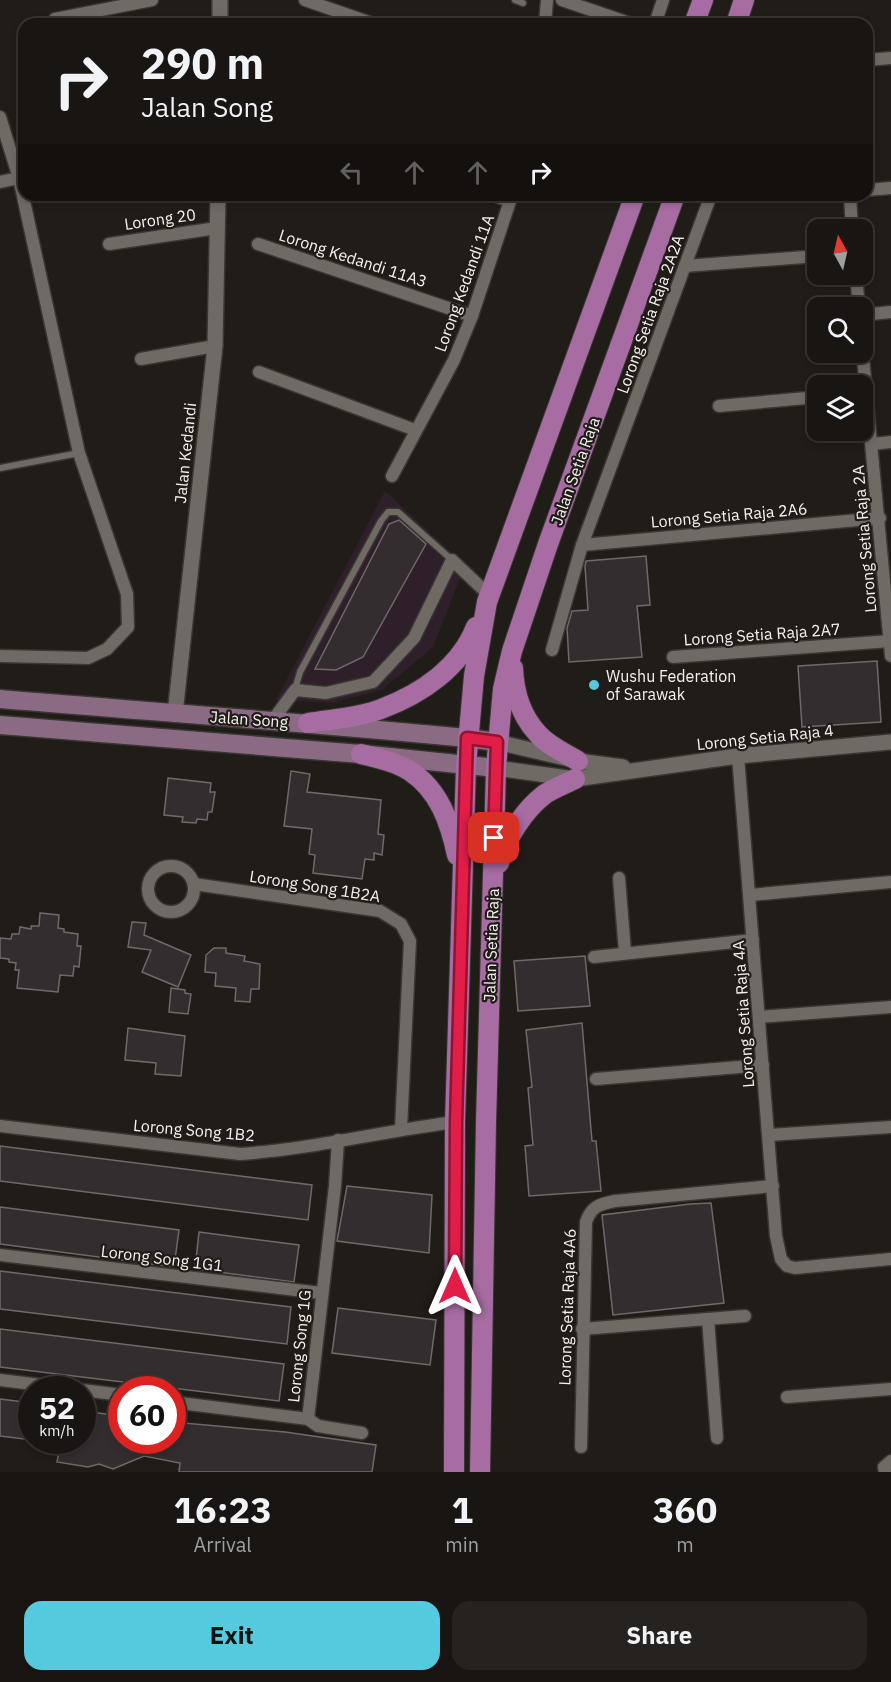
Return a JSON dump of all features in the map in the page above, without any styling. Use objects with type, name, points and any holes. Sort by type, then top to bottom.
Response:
[{"type":"main road","points":[[696,18],[703,0]]},
{"type":"main road","points":[[738,18],[744,0]]},
{"type":"main road","name":"Jalan Setia Raja","points":[[454,1472],[456,1122],[467,738],[474,676],[488,598],[633,201]]},
{"type":"main road","name":"Jalan Setia Raja","points":[[480,1472],[485,1133],[495,768],[503,689],[512,651],[548,544],[673,201]]},
{"type":"main road","points":[[308,723],[359,715],[380,709],[427,686],[452,664],[470,642],[488,598]]},
{"type":"main road","points":[[493,885],[507,841],[518,825],[545,794],[576,770],[538,735],[523,713],[516,692],[512,651]]},
{"type":"main road","name":"Jalan Song","points":[[0,699],[308,723],[497,742]]},
{"type":"main road","points":[[174,714],[175,722],[180,726],[231,734],[279,747]]},
{"type":"main road","name":"Jalan Song","points":[[0,725],[361,754],[495,768]]},
{"type":"main road","points":[[361,754],[392,762],[410,771],[430,789],[445,811],[463,884]]},
{"type":"street","points":[[60,18],[152,0]]},
{"type":"street","points":[[220,0],[220,18]]},
{"type":"street","points":[[305,0],[357,18]]},
{"type":"street","points":[[546,18],[547,0]]},
{"type":"street","points":[[561,0],[614,18]]},
{"type":"street","points":[[657,18],[663,0]]},
{"type":"street","points":[[873,60],[891,58]]},
{"type":"street","points":[[0,117],[18,175]]},
{"type":"street","points":[[0,182],[18,178]]},
{"type":"street","points":[[873,190],[891,188]]},
{"type":"street","points":[[0,656],[88,658],[107,649],[128,627],[127,594],[79,453],[24,201]]},
{"type":"street","name":"Jalan Kedandi","points":[[174,714],[214,346],[218,201]]},
{"type":"street","name":"Lorong Kedandi 11A","points":[[392,476],[454,360],[472,316],[510,201]]},
{"type":"street","name":"Lorong Setia Raja 2A2A","points":[[552,650],[582,545],[709,201]]},
{"type":"street","points":[[850,201],[851,219]]},
{"type":"street","name":"Lorong 20","points":[[109,243],[217,228]]},
{"type":"street","name":"Lorong Kedandi 11A3","points":[[258,244],[472,316]]},
{"type":"street","points":[[685,266],[807,257]]},
{"type":"street","points":[[873,314],[891,312]]},
{"type":"street","points":[[141,359],[214,346]]},
{"type":"street","points":[[259,372],[415,430]]},
{"type":"street","points":[[719,406],[807,398]]},
{"type":"street","name":"Lorong Setia Raja 2A","points":[[872,441],[889,593],[891,656]]},
{"type":"street","points":[[872,444],[891,442]]},
{"type":"street","name":"Lorong Setia Raja 2A6","points":[[582,545],[880,518]]},
{"type":"street","points":[[273,720],[295,690],[326,693],[373,682],[414,639],[452,560],[488,598]]},
{"type":"street","name":"Lorong Setia Raja 2A7","points":[[673,657],[890,641]]},
{"type":"street","name":"Lorong Setia Raja 4","points":[[497,742],[576,770]]},
{"type":"street","name":"Lorong Setia Raja 4","points":[[495,768],[644,769],[738,756],[891,742]]},
{"type":"street","name":"Lorong Setia Raja 4A","points":[[738,756],[776,1236],[781,1259],[787,1266],[795,1268],[891,1259]]},
{"type":"street","points":[[619,878],[625,952]]},
{"type":"street","points":[[750,895],[891,882]]},
{"type":"street","name":"Lorong Song 1B2A","points":[[194,884],[380,911],[401,924],[410,941],[401,1129]]},
{"type":"street","points":[[594,957],[753,940]]},
{"type":"street","points":[[759,1017],[891,1007]]},
{"type":"street","points":[[596,1079],[763,1065]]},
{"type":"street","name":"Lorong Song 1B2","points":[[0,1126],[240,1154],[271,1152],[401,1129],[456,1122]]},
{"type":"street","points":[[769,1135],[891,1127]]},
{"type":"street","name":"Lorong Song 1G","points":[[186,1404],[308,1419],[335,1186],[338,1140]]},
{"type":"street","name":"Lorong Setia Raja 4A6","points":[[580,1447],[586,1222],[590,1212],[595,1206],[615,1201],[773,1186]]},
{"type":"street","name":"Lorong Song 1G1","points":[[0,1255],[321,1293]]},
{"type":"street","points":[[582,1329],[745,1316]]},
{"type":"street","points":[[708,1318],[717,1438]]},
{"type":"street","points":[[0,1380],[18,1382]]},
{"type":"street","points":[[787,1397],[891,1389]]},
{"type":"street","points":[[308,1419],[318,1426],[362,1433]]},
{"type":"street","points":[[885,1472],[884,1467],[891,1461]]},
{"type":"lane","points":[[515,0],[523,3]]},
{"type":"lane","points":[[0,468],[79,453]]},
{"type":"lane","points":[[295,690],[300,672],[388,512],[398,512],[452,560]]},
{"type":"shaded area","points":[[385,491],[465,565],[433,647],[382,690],[333,703],[276,700]]},
{"type":"building","points":[[399,520],[426,544],[363,657],[336,670],[315,669],[389,524]]},
{"type":"building","points":[[646,556],[650,605],[637,606],[642,657],[569,662],[567,628],[572,611],[588,610],[586,561]]},
{"type":"building","points":[[877,661],[881,722],[802,727],[798,666]]},
{"type":"building","points":[[291,771],[310,774],[307,792],[381,800],[378,834],[384,835],[382,855],[374,853],[374,860],[365,859],[362,879],[313,873],[315,855],[309,854],[312,829],[284,826]]},
{"type":"building","points":[[168,778],[211,783],[210,792],[215,792],[212,812],[208,812],[207,820],[197,819],[196,823],[182,822],[183,817],[164,815]]},
{"type":"building","points":[[40,913],[59,915],[58,928],[64,929],[64,932],[78,934],[77,946],[81,946],[79,967],[74,966],[73,976],[60,975],[58,992],[17,988],[19,970],[15,970],[16,963],[0,958],[0,938],[11,939],[12,934],[19,934],[20,927],[31,929],[31,926],[39,926]]},
{"type":"building","points":[[132,922],[146,923],[144,935],[191,955],[178,987],[142,972],[151,950],[128,947]]},
{"type":"building","points":[[214,948],[226,948],[226,953],[245,956],[244,961],[260,964],[259,989],[251,989],[250,1002],[235,1001],[236,988],[215,986],[216,973],[205,972],[206,955]]},
{"type":"building","points":[[585,956],[590,1006],[518,1011],[514,961]]},
{"type":"building","points":[[171,988],[185,990],[185,993],[191,994],[188,1014],[169,1012]]},
{"type":"building","points":[[582,1023],[592,1141],[596,1141],[601,1191],[529,1196],[525,1146],[533,1145],[528,1088],[532,1087],[526,1030]]},
{"type":"building","points":[[128,1028],[185,1036],[181,1076],[155,1074],[156,1063],[125,1060]]},
{"type":"building","points":[[0,1146],[312,1185],[308,1220],[0,1181]]},
{"type":"building","points":[[347,1186],[432,1195],[429,1253],[337,1241]]},
{"type":"building","points":[[711,1203],[724,1303],[613,1315],[602,1215]]},
{"type":"building","points":[[0,1207],[179,1230],[174,1267],[0,1244]]},
{"type":"building","points":[[199,1232],[299,1245],[294,1282],[195,1269]]},
{"type":"building","points":[[0,1271],[291,1307],[287,1344],[0,1309]]},
{"type":"building","points":[[338,1308],[436,1320],[430,1365],[332,1353]]},
{"type":"building","points":[[0,1329],[284,1364],[279,1401],[186,1390],[186,1376],[108,1376],[108,1380],[96,1379],[96,1376],[74,1376],[0,1367]]},
{"type":"building","points":[[0,1399],[18,1401],[18,1438],[0,1436]]},
{"type":"building","points":[[96,1413],[108,1414],[108,1454],[186,1454],[186,1423],[285,1432],[376,1445],[372,1472],[179,1472],[180,1463],[144,1456],[113,1469],[99,1464],[88,1467],[57,1462],[58,1454],[96,1454]]},
{"type":"place","name":"Wushu Federation of Sarawak","points":[[594,685]]},
{"type":"route","points":[[455,1286],[456,1122],[467,738],[497,742],[494,838]]}]
